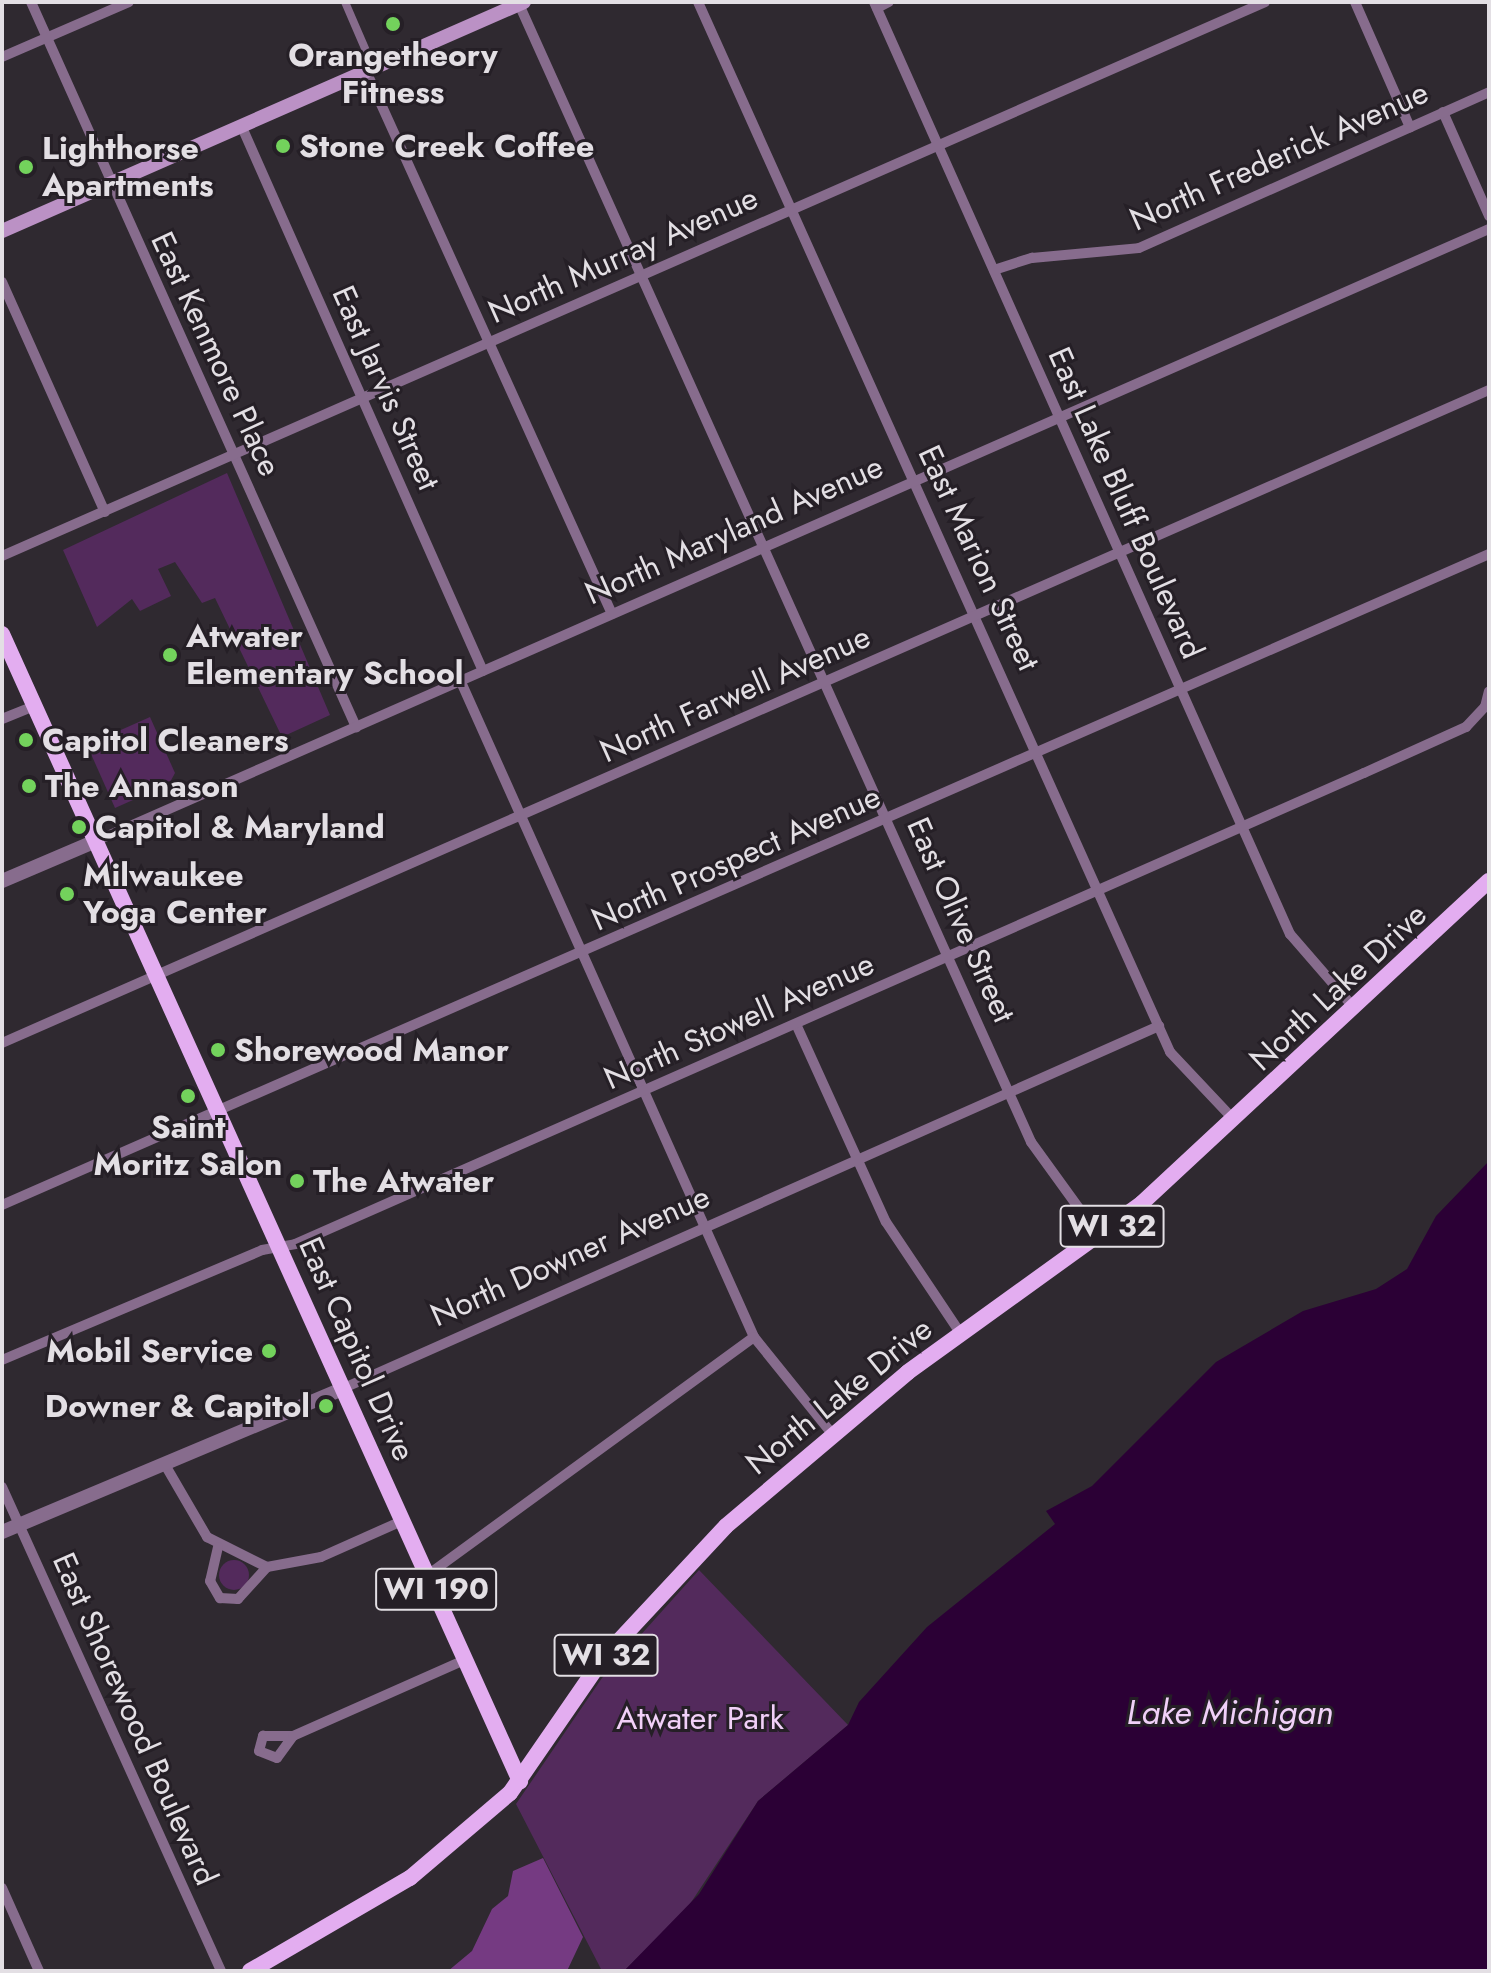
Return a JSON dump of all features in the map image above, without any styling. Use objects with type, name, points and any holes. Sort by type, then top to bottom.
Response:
[{"type":"main road","points":[[2,231],[520,3]]},
{"type":"main road","name":"East Capitol Drive","points":[[2,634],[520,1781]]},
{"type":"main road","name":"North Lake Drive","points":[[250,1971],[410,1878],[520,1781],[621,1638],[726,1526],[833,1435],[961,1334],[1099,1236],[1234,1120],[1489,881]]},
{"type":"street","name":"East Kenmore Place","points":[[31,2],[356,727]]},
{"type":"street","points":[[2,57],[129,2]]},
{"type":"street","points":[[345,2],[367,53]]},
{"type":"street","name":"East Marion Street","points":[[698,2],[1176,1062],[1234,1120]]},
{"type":"street","points":[[875,5],[889,2]]},
{"type":"street","name":"North Murray Avenue","points":[[2,556],[1265,2]]},
{"type":"street","points":[[1355,2],[1410,127]]},
{"type":"street","name":"East Olive Street","points":[[520,3],[1031,1142],[1099,1236]]},
{"type":"street","name":"East Lake Bluff Boulevard","points":[[875,5],[1290,934],[1355,1009]]},
{"type":"street","points":[[366,71],[612,614]]},
{"type":"street","name":"North Frederick Avenue","points":[[994,270],[1032,258],[1139,248],[1489,92]]},
{"type":"street","points":[[1443,112],[1489,216]]},
{"type":"street","name":"East Jarvis Street","points":[[241,125],[483,671]]},
{"type":"street","name":"North Maryland Avenue","points":[[2,881],[1489,229]]},
{"type":"street","points":[[2,282],[105,512]]},
{"type":"street","name":"North Farwell Avenue","points":[[2,1043],[1489,390]]},
{"type":"street","name":"North Prospect Avenue","points":[[2,1205],[219,1113],[1489,554]]},
{"type":"street","points":[[461,682],[754,1337],[833,1435]]},
{"type":"street","name":"North Stowell Avenue","points":[[2,1360],[644,1091],[1458,732],[1487,704],[1489,691]]},
{"type":"street","points":[[2,719],[34,706]]},
{"type":"street","points":[[796,1024],[886,1222],[961,1334]]},
{"type":"street","name":"North Downer Avenue","points":[[2,1532],[344,1388],[1159,1026]]},
{"type":"street","points":[[429,1574],[754,1337]]},
{"type":"street","points":[[164,1463],[194,1524],[218,1547],[267,1567],[321,1557],[404,1520]]},
{"type":"street","name":"East Shorewood Boulevard","points":[[2,1487],[221,1971]]},
{"type":"street","points":[[218,1547],[210,1581],[220,1598],[238,1599],[267,1567]]},
{"type":"street","points":[[293,1736],[467,1659]]},
{"type":"street","points":[[2,1888],[39,1971]]},
{"type":"green space","points":[[227,473],[330,715],[282,737],[215,598],[202,603],[175,562],[158,569],[171,596],[140,611],[132,599],[97,627],[63,550]]},
{"type":"green space","points":[[150,717],[175,773],[169,784],[115,808],[87,745]]},
{"type":"green space","points":[[234,1560],[245,1564],[249,1575],[245,1586],[234,1590],[223,1586],[219,1575],[223,1564]]},
{"type":"green space","name":"Atwater Park","points":[[699,1570],[848,1725],[758,1801],[686,1910],[624,1971],[602,1971],[516,1804],[602,1678]]},
{"type":"shaded area","points":[[543,1858],[583,1937],[567,1971],[448,1971],[472,1951],[492,1909],[508,1896],[513,1871]]},
{"type":"water","name":"Lake Michigan","points":[[1489,1161],[1489,1971],[624,1971],[699,1894],[758,1801],[848,1725],[859,1702],[927,1627],[1055,1524],[1046,1511],[1092,1486],[1216,1362],[1303,1311],[1376,1289],[1407,1269],[1436,1216]]},
{"type":"place","name":"Orangetheory Fitness","points":[[393,24]]},
{"type":"place","name":"Stone Creek Coffee","points":[[283,146]]},
{"type":"place","name":"Lighthorse Apartments","points":[[26,167]]},
{"type":"place","name":"Atwater Elementary School","points":[[170,655]]},
{"type":"place","name":"Capitol Cleaners","points":[[26,740]]},
{"type":"place","name":"The Annason","points":[[29,786]]},
{"type":"place","name":"Capitol & Maryland","points":[[79,827]]},
{"type":"place","name":"Milwaukee Yoga Center","points":[[67,894]]},
{"type":"place","name":"Shorewood Manor","points":[[218,1050]]},
{"type":"place","name":"Saint Moritz Salon","points":[[188,1096]]},
{"type":"place","name":"The Atwater","points":[[297,1181]]},
{"type":"place","name":"Mobil Service","points":[[269,1351]]},
{"type":"place","name":"Downer & Capitol","points":[[326,1406]]}]
